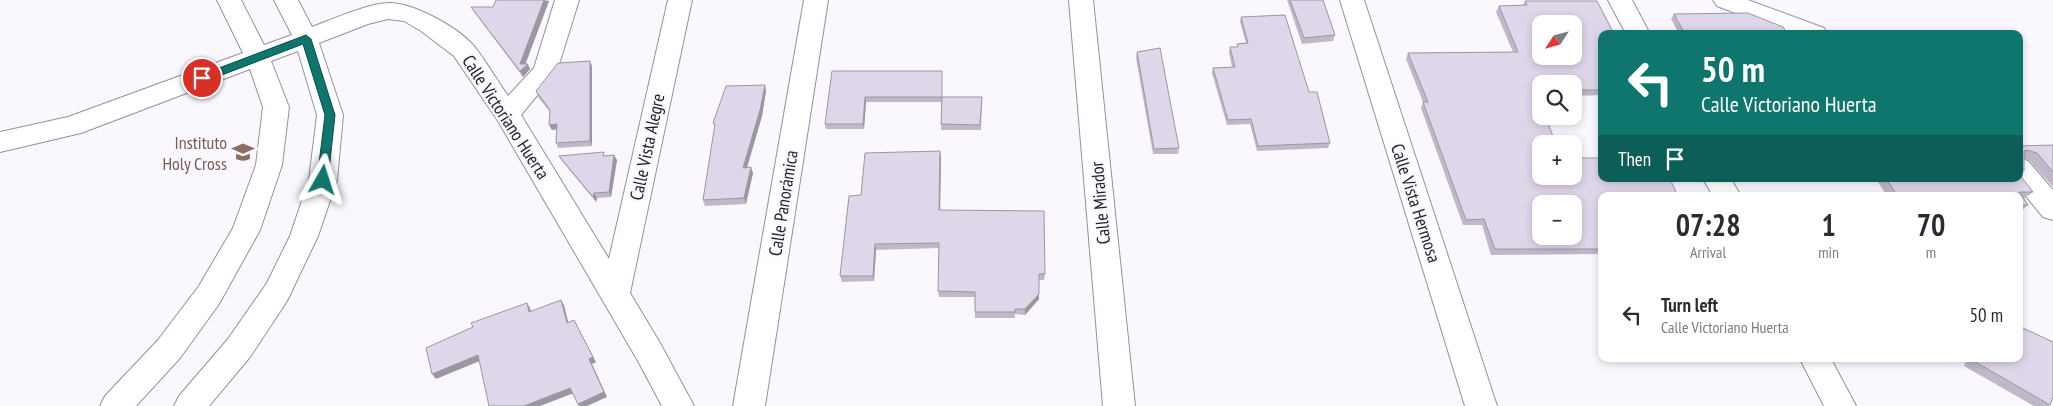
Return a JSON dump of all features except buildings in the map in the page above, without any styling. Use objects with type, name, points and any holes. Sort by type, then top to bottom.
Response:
[{"type":"street","points":[[116,406],[168,349],[209,295],[246,230],[269,164],[276,107],[258,58],[229,0]]},
{"type":"street","points":[[190,406],[239,348],[277,292],[304,236],[323,180],[330,115],[306,39],[286,0]]},
{"type":"street","points":[[507,114],[545,71],[567,0]]},
{"type":"street","name":"Calle Vista Alegre","points":[[614,294],[680,0]]},
{"type":"street","name":"Calle Panorámica","points":[[749,406],[816,0]]},
{"type":"street","name":"Calle Mirador","points":[[1081,0],[1119,406]]},
{"type":"street","name":"Calle Vista Hermosa","points":[[1352,0],[1481,406]]},
{"type":"street","points":[[1620,0],[1636,30]]},
{"type":"street","points":[[1725,0],[1804,30]]},
{"type":"street","name":"Calle Victoriano Huerta","points":[[0,142],[72,126],[362,18],[388,11],[409,14],[430,24],[463,50],[507,114],[649,352],[678,406]]},
{"type":"street","points":[[2023,173],[2053,209]]},
{"type":"street","points":[[1817,362],[1840,406]]},
{"type":"place","name":"Instituto Holy Cross","points":[[243,152]]},
{"type":"route","points":[[202,78],[306,39],[330,115],[323,180]]}]
